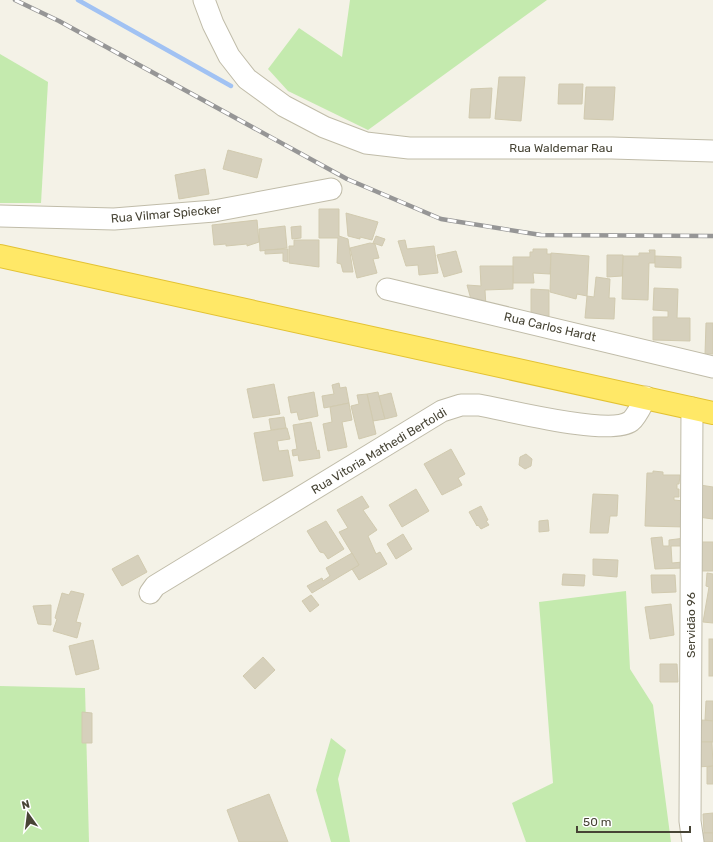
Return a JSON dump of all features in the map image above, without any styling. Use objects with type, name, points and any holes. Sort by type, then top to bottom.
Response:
[{"type":"highway","points":[[0,256],[646,397],[713,413]]},
{"type":"street","name":"Rua Waldemar Rau","points":[[204,0],[213,24],[234,62],[247,79],[284,106],[324,127],[366,143],[408,148],[612,148],[713,151]]},
{"type":"street","name":"Rua Vilmar Spiecker","points":[[0,216],[122,219],[214,211],[331,189]]},
{"type":"street","name":"Rua Carlos Hardt","points":[[387,289],[713,366]]},
{"type":"street","name":"Rua Vitoria Mathedi Bertoldi","points":[[150,594],[155,586],[442,411],[461,405],[479,405],[588,426],[613,427],[631,421],[646,397]]},
{"type":"street","name":"Servidão 96","points":[[692,408],[690,822],[692,842]]},
{"type":"green space","points":[[350,0],[547,0],[368,130],[288,91],[268,69],[299,28],[342,57]]},
{"type":"green space","points":[[0,54],[48,82],[41,203],[0,203]]},
{"type":"green space","points":[[626,591],[630,669],[653,705],[671,842],[526,842],[512,803],[553,783],[539,602]]},
{"type":"green space","points":[[0,686],[85,688],[89,842],[0,842]]},
{"type":"green space","points":[[331,738],[346,750],[338,779],[350,842],[331,842],[316,790]]},
{"type":"building","points":[[499,77],[525,77],[521,121],[495,119]]},
{"type":"building","points":[[559,84],[583,84],[582,104],[558,104]]},
{"type":"building","points":[[586,87],[615,87],[613,120],[584,119]]},
{"type":"building","points":[[492,88],[490,118],[469,118],[471,89]]},
{"type":"building","points":[[228,150],[262,159],[257,178],[223,169]]},
{"type":"building","points":[[205,169],[209,194],[179,199],[175,175]]},
{"type":"building","points":[[319,209],[339,209],[339,236],[348,239],[353,272],[343,272],[341,264],[337,263],[338,238],[319,238]]},
{"type":"building","points":[[346,213],[378,222],[372,240],[348,236]]},
{"type":"building","points":[[257,220],[259,242],[247,246],[247,244],[226,246],[226,244],[214,245],[212,225]]},
{"type":"building","points":[[285,226],[287,248],[260,251],[259,229]]},
{"type":"building","points":[[301,226],[301,238],[292,239],[291,227]]},
{"type":"building","points":[[376,236],[385,239],[382,246],[373,243]]},
{"type":"building","points":[[294,240],[319,240],[319,267],[289,263],[289,246],[294,246]]},
{"type":"building","points":[[405,240],[407,249],[434,246],[438,273],[419,275],[418,265],[406,266],[398,241]]},
{"type":"building","points":[[370,243],[375,244],[379,258],[373,259],[377,273],[357,278],[350,248]]},
{"type":"building","points":[[288,249],[288,262],[283,261],[283,253],[265,254],[265,250]]},
{"type":"building","points":[[533,249],[547,249],[547,254],[551,254],[550,274],[533,273],[534,283],[513,283],[513,257],[530,257],[530,252],[533,252]]},
{"type":"building","points":[[649,250],[655,250],[655,263],[649,263],[648,300],[622,299],[623,256],[639,256],[639,253],[650,253]]},
{"type":"building","points":[[456,251],[462,272],[444,277],[437,255]]},
{"type":"building","points":[[551,253],[589,256],[587,296],[577,294],[576,299],[550,292]]},
{"type":"building","points":[[607,255],[623,255],[622,276],[607,277]]},
{"type":"building","points":[[655,256],[681,257],[681,268],[655,267]]},
{"type":"building","points":[[480,266],[513,266],[513,289],[485,290],[486,307],[472,303],[467,285],[481,286]]},
{"type":"building","points":[[596,277],[610,279],[609,298],[615,298],[614,319],[585,318],[587,296],[594,297]]},
{"type":"building","points":[[654,288],[678,289],[677,318],[690,318],[690,341],[653,340],[653,317],[668,317],[668,311],[653,310]]},
{"type":"building","points":[[531,289],[549,290],[549,316],[531,316]]},
{"type":"building","points":[[706,323],[713,323],[713,354],[705,354]]},
{"type":"building","points":[[339,383],[340,388],[346,387],[349,403],[324,408],[322,396],[334,394],[332,385]]},
{"type":"building","points":[[274,384],[280,414],[253,418],[247,389]]},
{"type":"building","points":[[314,392],[318,416],[299,420],[297,412],[291,413],[288,397]]},
{"type":"building","points":[[378,392],[385,419],[373,421],[367,394]]},
{"type":"building","points":[[391,393],[397,416],[385,419],[379,396]]},
{"type":"building","points":[[367,394],[376,434],[359,439],[351,406],[359,404],[357,395]]},
{"type":"building","points":[[349,403],[352,420],[342,422],[347,447],[328,451],[323,424],[332,422],[330,407]]},
{"type":"building","points":[[284,417],[286,428],[271,430],[269,419]]},
{"type":"building","points":[[311,422],[317,451],[319,450],[320,458],[299,461],[298,455],[293,456],[292,450],[297,449],[293,425]]},
{"type":"building","points":[[287,428],[290,439],[277,441],[279,451],[288,450],[293,476],[263,481],[254,433]]},
{"type":"building","points":[[451,449],[465,474],[458,478],[462,485],[442,495],[424,464]]},
{"type":"building","points":[[526,454],[532,459],[531,466],[525,469],[519,465],[520,457]]},
{"type":"building","points":[[653,471],[663,472],[663,475],[680,475],[679,484],[677,484],[677,489],[679,489],[679,497],[674,497],[674,500],[684,501],[685,527],[645,526],[647,473],[653,473]]},
{"type":"building","points":[[700,485],[713,487],[713,519],[698,517]]},
{"type":"building","points":[[416,489],[429,511],[402,527],[389,505]]},
{"type":"building","points":[[593,494],[618,495],[617,516],[610,516],[608,533],[590,533]]},
{"type":"building","points":[[362,496],[369,507],[363,510],[377,530],[368,536],[376,554],[380,552],[387,564],[359,580],[352,569],[359,565],[339,532],[348,528],[337,510]]},
{"type":"building","points":[[481,506],[488,520],[486,521],[489,525],[481,529],[478,525],[477,526],[469,512]]},
{"type":"building","points":[[548,520],[549,531],[539,532],[539,521]]},
{"type":"building","points":[[326,521],[344,549],[328,559],[324,553],[320,552],[307,531]]},
{"type":"building","points":[[403,534],[412,549],[396,559],[387,544]]},
{"type":"building","points":[[662,537],[663,546],[669,546],[669,540],[685,538],[684,546],[671,546],[672,563],[683,562],[683,568],[655,569],[651,538]]},
{"type":"building","points":[[702,542],[713,542],[713,571],[701,571]]},
{"type":"building","points":[[352,553],[359,565],[312,593],[307,586],[322,578],[323,581],[330,576],[326,568]]},
{"type":"building","points":[[138,555],[147,572],[122,586],[112,569]]},
{"type":"building","points":[[593,559],[618,560],[617,577],[593,575]]},
{"type":"building","points":[[707,573],[713,574],[713,623],[703,622],[709,587],[706,586]]},
{"type":"building","points":[[563,574],[585,575],[584,586],[562,585]]},
{"type":"building","points":[[651,575],[675,575],[676,592],[652,593]]},
{"type":"building","points":[[71,591],[84,594],[76,622],[81,623],[77,638],[53,631],[62,593],[69,595]]},
{"type":"building","points":[[311,595],[319,605],[310,612],[302,601]]},
{"type":"building","points":[[671,604],[674,635],[650,639],[645,607]]},
{"type":"building","points":[[51,605],[51,625],[38,624],[33,606]]},
{"type":"building","points":[[709,639],[713,639],[713,676],[709,676]]},
{"type":"building","points":[[93,640],[99,669],[76,675],[69,646]]},
{"type":"building","points":[[263,657],[275,670],[255,689],[243,676]]},
{"type":"building","points":[[660,664],[677,664],[678,682],[660,682]]},
{"type":"building","points":[[706,701],[713,701],[713,721],[705,720]]},
{"type":"building","points":[[82,712],[92,713],[92,743],[82,743]]},
{"type":"building","points":[[702,720],[713,721],[713,742],[697,742],[697,734],[701,734]]},
{"type":"building","points":[[697,742],[712,742],[713,766],[697,767]]},
{"type":"building","points":[[713,766],[713,784],[707,784],[707,767]]},
{"type":"building","points":[[269,794],[288,842],[239,842],[227,810]]},
{"type":"building","points":[[713,813],[713,833],[704,833],[703,814]]},
{"type":"building","points":[[701,833],[713,833],[713,842],[701,842]]},
{"type":"waterway","points":[[78,0],[231,86]]},
{"type":"railway","points":[[15,0],[59,21],[347,179],[441,219],[541,235],[713,236]]}]
